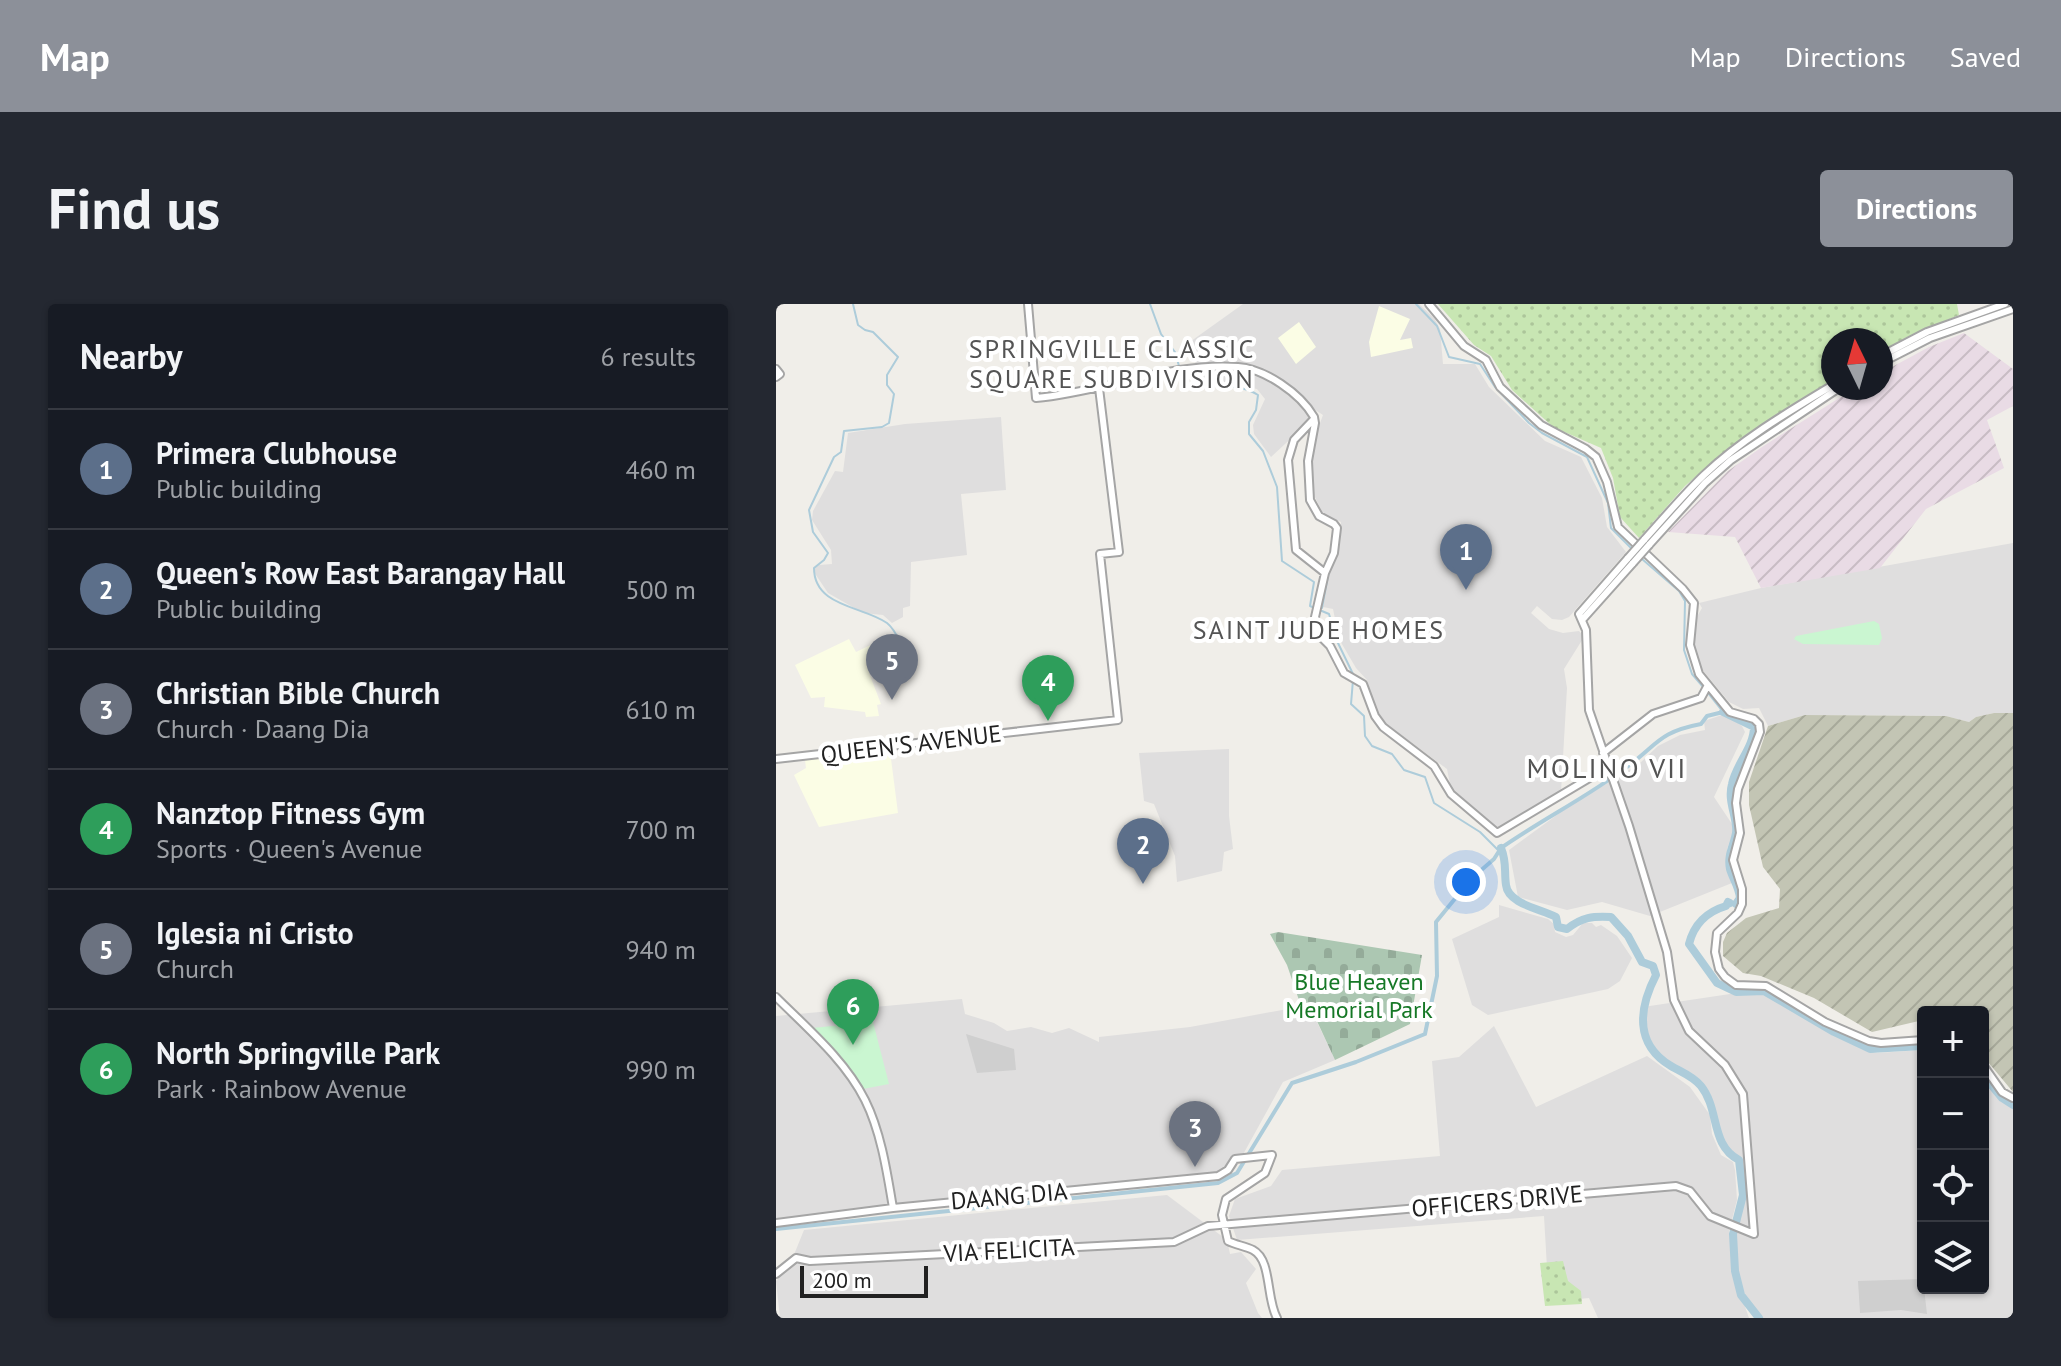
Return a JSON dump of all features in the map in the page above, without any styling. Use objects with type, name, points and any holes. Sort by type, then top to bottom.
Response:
[{"type":"street","points":[[1028,304],[1036,398],[1184,369],[1241,367],[1262,374],[1308,407],[1316,420],[1308,461],[1310,500],[1319,516],[1337,528],[1334,553],[1325,573],[1317,608],[1317,633],[1330,646],[1344,673],[1363,684],[1375,716],[1392,734],[1434,766],[1451,794],[1497,833],[1608,768],[1588,704],[1588,657],[1581,616],[1705,483],[1731,460],[1821,400]]},
{"type":"street","points":[[1429,304],[1464,346],[1486,360],[1500,387],[1541,425],[1596,457],[1607,482],[1618,527],[1694,603],[1690,645],[1707,689],[1730,712],[1756,720],[1760,732],[1738,789],[1736,803],[1740,833],[1733,860],[1742,889],[1742,904],[1738,913],[1717,933],[1715,952],[1719,969],[1736,985],[1766,986],[1825,1022],[1869,1041],[1917,1040]]},
{"type":"street","points":[[1893,350],[1927,332],[2005,304]]},
{"type":"street","points":[[1893,357],[1930,338],[2013,309]]},
{"type":"street","name":"QUEEN'S AVENUE","points":[[776,759],[1118,720],[1100,554],[1119,552],[1099,388]]},
{"type":"street","points":[[1647,542],[1702,478],[1727,455],[1821,392]]},
{"type":"street","points":[[1314,417],[1313,422],[1294,440],[1288,460],[1296,550],[1325,573]]},
{"type":"street","points":[[1603,753],[1653,714],[1701,698],[1707,689]]},
{"type":"street","name":"OFFICERS DRIVE","points":[[1223,1225],[1676,1186],[1690,1191],[1706,1213],[1754,1234],[1746,1119],[1740,1088],[1718,1057],[1689,1031],[1674,1002],[1667,952],[1608,768]]},
{"type":"street","points":[[776,997],[844,1069],[865,1099],[881,1150],[893,1208]]},
{"type":"street","points":[[1989,1074],[2002,1092],[2013,1098]]},
{"type":"street","name":"DAANG DIA","points":[[777,1223],[893,1208],[1218,1176],[1238,1158],[1272,1155],[1265,1173],[1226,1199],[1222,1211],[1223,1225]]},
{"type":"street","points":[[1223,1225],[1230,1242],[1253,1250],[1261,1257],[1266,1268],[1271,1305],[1277,1318]]},
{"type":"street","name":"VIA FELICITA","points":[[777,1273],[792,1260],[1174,1242],[1204,1227],[1223,1225]]},
{"type":"shaded area","points":[[1243,304],[1419,304],[1434,318],[1440,329],[1443,364],[1475,364],[1489,387],[1545,441],[1581,457],[1602,498],[1607,527],[1626,552],[1569,617],[1552,619],[1537,606],[1531,613],[1549,629],[1563,633],[1579,631],[1584,637],[1564,669],[1567,688],[1561,792],[1498,831],[1451,789],[1447,769],[1385,723],[1372,702],[1367,680],[1339,639],[1333,609],[1323,607],[1331,567],[1340,545],[1341,522],[1323,514],[1314,495],[1311,458],[1323,415],[1256,371],[1197,366],[1187,344]]},
{"type":"shaded area","points":[[1379,306],[1410,319],[1400,340],[1411,338],[1413,348],[1371,357],[1369,342]]},
{"type":"shaded area","points":[[1299,322],[1316,347],[1296,364],[1278,338]]},
{"type":"shaded area","points":[[1964,333],[2013,369],[2013,406],[1987,420],[2004,468],[1926,509],[1880,568],[1761,588],[1735,537],[1668,532],[1728,471],[1836,400],[1893,400],[1893,366]]},
{"type":"shaded area","points":[[1232,369],[1257,374],[1277,385],[1313,418],[1271,457],[1254,434],[1253,425],[1265,399],[1257,389],[1240,385],[1201,389],[1198,371]]},
{"type":"shaded area","points":[[1001,417],[1006,490],[961,494],[967,555],[911,562],[910,606],[903,608],[903,617],[892,623],[883,615],[863,613],[828,593],[814,568],[832,564],[831,550],[812,520],[813,511],[835,471],[843,472],[848,433],[905,424]]},
{"type":"shaded area","points":[[2013,543],[2013,713],[1994,713],[1969,722],[1946,716],[1805,715],[1768,726],[1759,708],[1743,709],[1729,702],[1700,667],[1693,641],[1695,620],[1702,608],[1699,603],[1761,588]]},
{"type":"shaded area","points":[[849,639],[856,652],[879,641],[891,665],[869,673],[881,704],[877,705],[879,716],[866,717],[865,712],[824,707],[825,697],[811,698],[795,665]]},
{"type":"shaded area","points":[[2013,713],[2013,1092],[1989,1063],[1989,1006],[1917,1006],[1917,1021],[1872,1032],[1814,998],[1761,976],[1743,973],[1723,956],[1727,933],[1746,918],[1779,908],[1780,889],[1763,867],[1749,805],[1749,782],[1768,726],[1805,715],[1946,716],[1969,722],[1976,717]]},
{"type":"shaded area","points":[[1725,714],[1742,726],[1745,732],[1714,797],[1732,824],[1727,866],[1732,883],[1650,916],[1602,902],[1567,910],[1518,897],[1509,850],[1565,809],[1639,764],[1658,746],[1680,735],[1705,730],[1704,721]]},
{"type":"shaded area","points":[[1229,749],[1229,816],[1233,849],[1224,852],[1222,871],[1177,882],[1175,856],[1154,804],[1144,801],[1139,753]]},
{"type":"shaded area","points":[[890,751],[898,813],[819,827],[794,775],[806,768],[805,760]]},
{"type":"shaded area","points":[[1499,905],[1548,919],[1554,924],[1555,932],[1566,937],[1573,935],[1583,923],[1592,923],[1596,927],[1601,925],[1617,936],[1632,958],[1620,981],[1608,989],[1488,1015],[1472,1005],[1452,939],[1499,917]]},
{"type":"shaded area","points":[[1764,993],[1861,1049],[1877,1053],[1917,1050],[1917,1294],[1989,1294],[1989,1087],[2001,1102],[2013,1105],[2013,1318],[1759,1318],[1741,1295],[1749,1318],[1598,1318],[1589,1298],[1549,1302],[1544,1216],[1237,1240],[1229,1216],[1235,1199],[1271,1186],[1282,1170],[1440,1156],[1432,1061],[1459,1057],[1494,1026],[1536,1107],[1647,1056],[1690,1087],[1710,1115],[1712,1134],[1721,1155],[1733,1162],[1735,1170],[1737,1200],[1729,1231],[1733,1271],[1740,1292],[1735,1271],[1733,1234],[1743,1195],[1739,1160],[1728,1154],[1717,1134],[1714,1111],[1701,1087],[1660,1058],[1647,1043],[1642,1010],[1643,1007],[1730,994]]},
{"type":"shaded area","points":[[962,999],[965,1014],[994,1023],[1007,1031],[1031,1027],[1052,1033],[1069,1028],[1099,1042],[1099,1037],[1190,1027],[1309,1005],[1335,1060],[1283,1082],[1235,1169],[1218,1179],[776,1219],[776,1016]]},
{"type":"shaded area","points":[[966,1034],[1014,1049],[1016,1070],[977,1073]]},
{"type":"shaded area","points":[[1167,1195],[1227,1240],[1230,1254],[1241,1252],[1256,1269],[1246,1283],[1262,1318],[780,1318],[776,1281],[789,1267],[804,1230]]},
{"type":"shaded area","points":[[1917,1279],[1917,1294],[1925,1294],[1927,1314],[1901,1310],[1860,1313],[1858,1281]]},
{"type":"green space","points":[[1438,304],[1957,304],[1959,315],[1893,345],[1893,328],[1821,328],[1821,389],[1732,445],[1685,486],[1639,538],[1620,517],[1613,478],[1601,448],[1553,427],[1512,390],[1491,356],[1474,345]]},
{"type":"green space","points":[[1874,621],[1879,624],[1882,638],[1879,645],[1803,644],[1794,639],[1796,636]]},
{"type":"green space","name":"Blue Heaven Memorial Park","points":[[1278,932],[1422,955],[1410,1024],[1335,1060],[1310,1006],[1301,1006],[1287,965],[1270,934]]},
{"type":"green space","points":[[873,1022],[889,1084],[863,1089],[812,1028]]},
{"type":"green space","points":[[1563,1261],[1568,1281],[1581,1291],[1582,1304],[1545,1306],[1540,1263]]},
{"type":"waterway","points":[[853,304],[858,325],[873,332],[898,357],[887,375],[887,385],[894,394],[889,423],[882,427],[844,431],[841,452],[834,457],[809,510],[813,532],[828,553],[814,568],[822,591],[842,604],[887,623],[905,651]]},
{"type":"waterway","points":[[1150,304],[1161,334],[1175,352],[1179,366]]},
{"type":"waterway","points":[[1416,304],[1437,326],[1449,357],[1480,364],[1495,387],[1529,423],[1587,457],[1608,503],[1611,528],[1632,549]]},
{"type":"waterway","points":[[1192,380],[1242,388],[1258,395],[1256,410],[1249,422],[1249,434],[1263,451],[1277,487],[1282,561],[1314,582],[1310,606],[1329,614],[1337,641],[1353,674]]},
{"type":"waterway","points":[[1337,550],[1339,537]]},
{"type":"waterway","points":[[1642,559],[1679,591],[1685,601],[1684,650],[1692,674],[1704,688]]},
{"type":"waterway","points":[[1322,608],[1329,571]]},
{"type":"waterway","points":[[1353,680],[1351,704],[1364,716],[1365,736],[1372,746],[1392,754],[1404,770],[1425,777],[1434,803],[1480,832],[1499,851]]},
{"type":"waterway","points":[[1708,693],[1723,712]]},
{"type":"waterway","points":[[776,1229],[1218,1183],[1237,1173],[1292,1083],[1356,1062],[1425,1034],[1437,976],[1436,922],[1501,848],[1612,778],[1667,735],[1701,724],[1707,716],[1723,712]]},
{"type":"waterway","points":[[1723,712],[1754,727],[1731,791],[1736,827],[1729,864],[1740,898],[1736,904]]},
{"type":"waterway","points":[[1501,848],[1506,885],[1513,897],[1556,917],[1558,927],[1567,929],[1588,918],[1611,917],[1628,936],[1642,962],[1653,966],[1656,975],[1644,1012],[1646,1036],[1659,1057],[1701,1086],[1711,1106],[1719,1136],[1730,1153],[1739,1160],[1743,1195],[1733,1234],[1735,1271],[1741,1295],[1759,1318]]},
{"type":"waterway","points":[[1730,903],[1702,920],[1689,944],[1717,983],[1736,992],[1764,991],[1870,1049],[1917,1046]]},
{"type":"waterway","points":[[1985,1078],[2002,1098],[2013,1105]]},
{"type":"place","name":"Primera Clubhouse","points":[[1466,590]]},
{"type":"place","name":"Iglesia ni Cristo","points":[[892,700]]},
{"type":"place","name":"Nanztop Fitness Gym","points":[[1048,721]]},
{"type":"place","name":"Queen's Row East Barangay Hall","points":[[1143,884]]},
{"type":"place","name":"North Springville Park","points":[[853,1045]]},
{"type":"place","name":"Christian Bible Church","points":[[1195,1167]]},
{"type":"district","name":"SPRINGVILLE CLASSIC SQUARE SUBDIVISION","points":[[1112,363]]},
{"type":"district","name":"SAINT JUDE HOMES","points":[[1319,629]]},
{"type":"district","name":"MOLINO VII","points":[[1607,767]]}]
